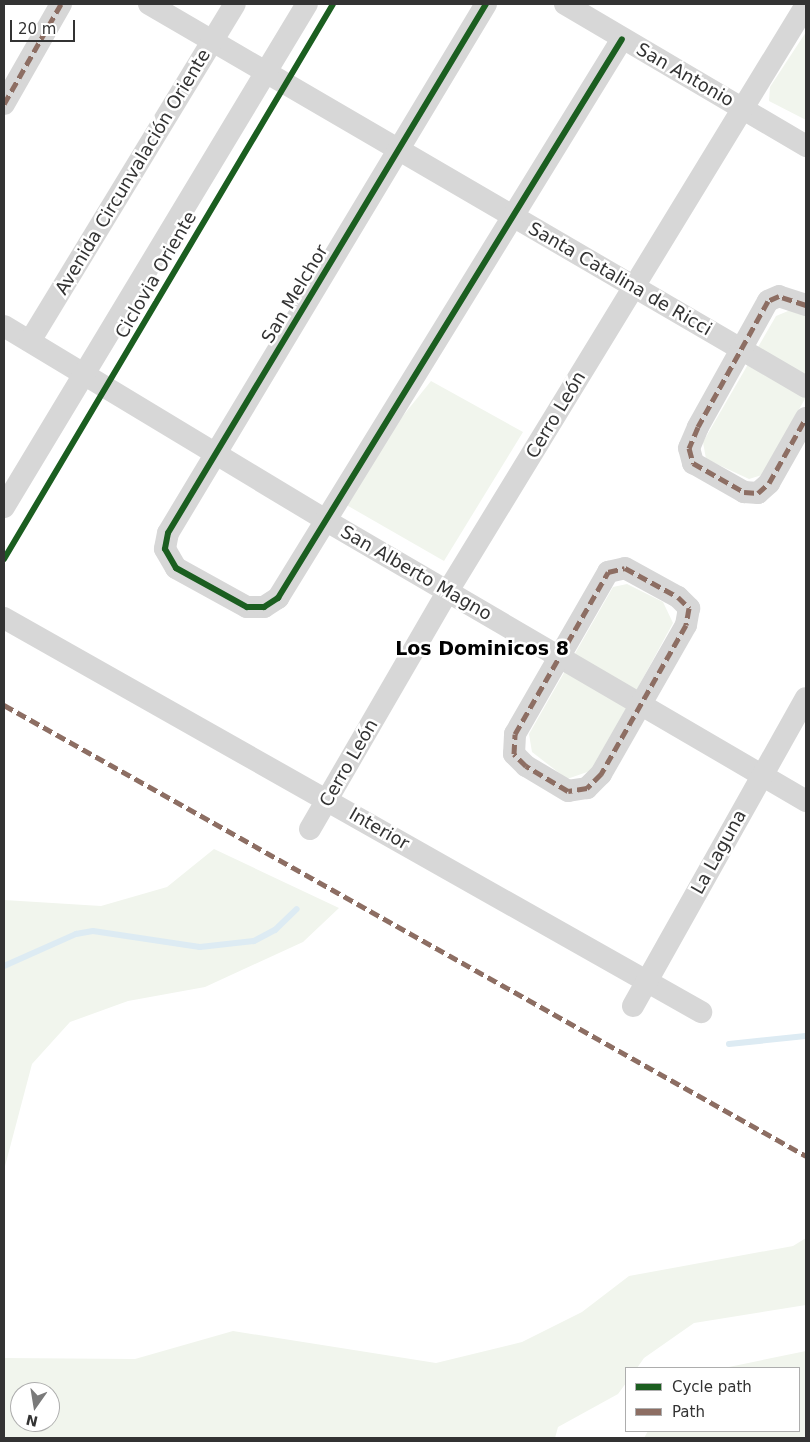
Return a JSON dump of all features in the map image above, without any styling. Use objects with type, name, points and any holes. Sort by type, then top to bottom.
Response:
[{"type":"street","points":[[4,104],[61,4]]},
{"type":"street","name":"Santa Catalina de Ricci","points":[[149,4],[266,74],[399,149],[806,387]]},
{"type":"street","name":"Avenida Circunvalación Oriente","points":[[30,341],[235,4]]},
{"type":"street","points":[[4,507],[308,4]]},
{"type":"street","name":"San Melchor","points":[[486,4],[168,533],[165,549],[176,568],[247,607],[264,607],[278,598],[622,39]]},
{"type":"street","name":"San Antonio","points":[[565,4],[806,146]]},
{"type":"street","name":"Cerro León","points":[[310,828],[448,591],[806,5]]},
{"type":"street","points":[[806,305],[779,296],[768,301],[689,448],[693,463],[744,492],[758,493],[769,483],[806,419]]},
{"type":"street","name":"San Alberto Magno","points":[[4,326],[85,372],[325,520],[806,801]]},
{"type":"street","points":[[624,568],[678,597],[689,608],[686,625],[642,705],[602,774],[587,788],[568,791],[526,766],[514,754],[516,734],[558,657],[608,572],[624,568]]},
{"type":"street","name":"Interior","points":[[4,618],[701,1012]]},
{"type":"street","name":"La Laguna","points":[[634,1006],[806,698]]},
{"type":"shaded area","points":[[806,32],[806,120],[769,101],[770,87]]},
{"type":"shaded area","points":[[793,309],[806,316],[806,397],[762,475],[749,479],[706,459],[703,442],[776,316]]},
{"type":"shaded area","points":[[431,381],[523,432],[444,561],[336,499]]},
{"type":"shaded area","points":[[627,584],[663,602],[673,623],[593,770],[567,779],[532,752],[529,734],[613,587]]},
{"type":"shaded area","points":[[214,849],[339,908],[303,942],[205,987],[128,1001],[70,1022],[32,1064],[4,1170],[4,900],[101,906],[167,887]]},
{"type":"shaded area","points":[[806,1238],[806,1305],[694,1323],[644,1358],[638,1367],[625,1367],[625,1384],[618,1394],[558,1427],[555,1438],[4,1438],[4,1358],[135,1359],[233,1331],[436,1363],[522,1342],[582,1312],[629,1276],[793,1246]]},
{"type":"shaded area","points":[[806,1351],[806,1438],[644,1438],[647,1432],[800,1432],[800,1367],[729,1367]]},
{"type":"waterway","points":[[4,966],[76,934],[93,931],[200,947],[254,941],[275,930],[297,909]]},
{"type":"waterway","points":[[729,1044],[806,1036]]},
{"type":"marked path","points":[[4,104],[61,4]]},
{"type":"marked path","points":[[806,305],[779,296],[768,301],[698,427],[689,448],[693,463],[744,492],[758,493],[769,483],[806,418]]},
{"type":"marked path","points":[[625,568],[678,597],[689,608],[686,625],[601,774],[587,788],[568,791],[526,766],[514,754],[515,734],[608,572],[625,568]]},
{"type":"marked path","points":[[4,705],[806,1156]]},
{"type":"cycle path","name":"Ciclovia Oriente","points":[[4,559],[333,4]]},
{"type":"cycle path","points":[[486,4],[168,533],[165,549],[176,568],[247,607],[264,607],[278,598],[622,39]]},
{"type":"district","name":"Los Dominicos 8","points":[[482,649]]}]
